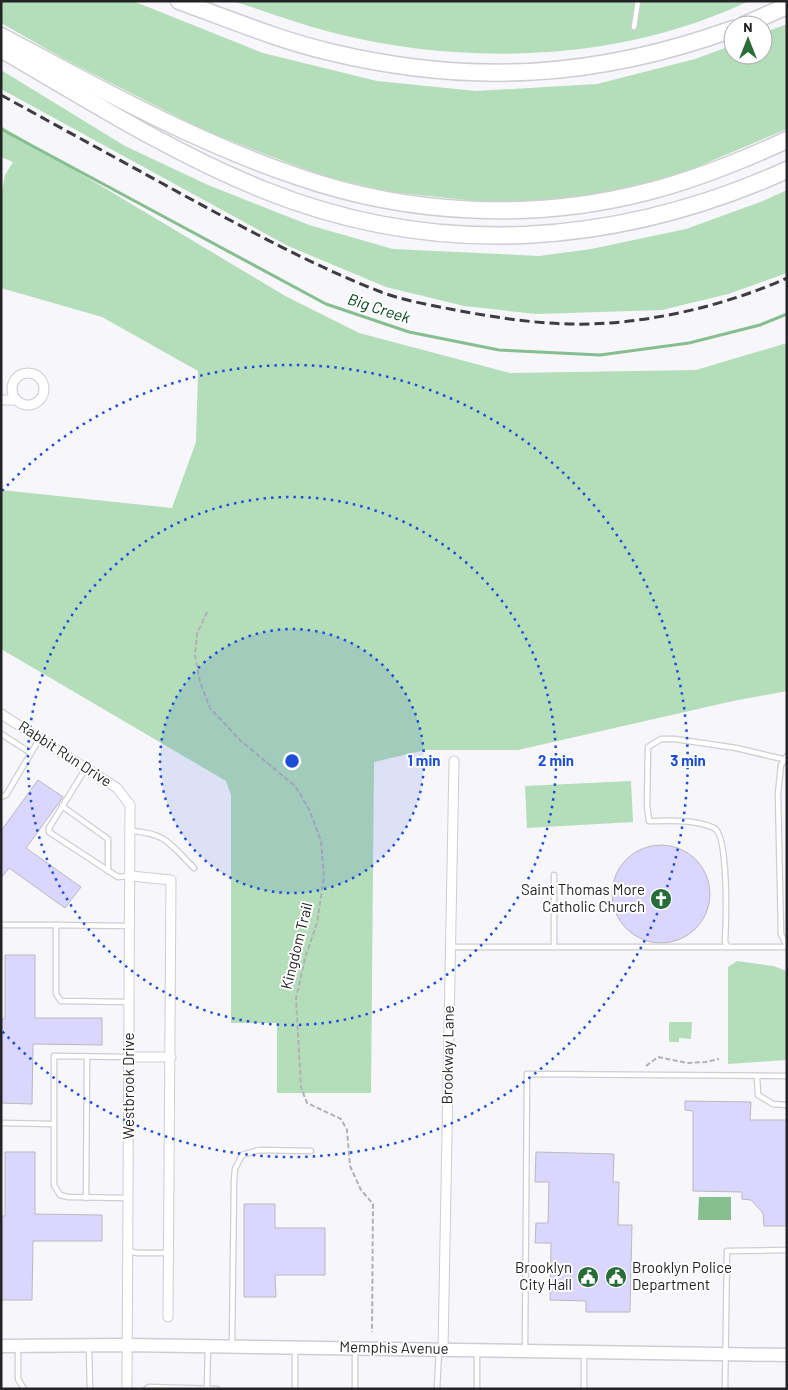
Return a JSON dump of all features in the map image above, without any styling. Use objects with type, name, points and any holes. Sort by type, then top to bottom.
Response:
[{"type":"highway","points":[[179,1],[328,52],[403,66],[477,73],[512,74],[591,67],[662,52],[723,32]]},
{"type":"highway","points":[[767,15],[787,6]]},
{"type":"highway","points":[[1,36],[109,94],[182,129],[275,168],[338,189],[429,206],[516,210],[602,202],[644,193],[689,180],[726,167],[787,140]]},
{"type":"highway","points":[[1,49],[118,118],[231,176],[320,210],[414,230],[503,236],[600,228],[688,208],[787,170]]},
{"type":"main road","name":"Memphis Avenue","points":[[1,1346],[232,1346],[787,1355]]},
{"type":"street","points":[[1,400],[16,400]]},
{"type":"street","name":"Rabbit Run Drive","points":[[1,714],[117,788],[130,805],[132,829]]},
{"type":"street","name":"Brookway Lane","points":[[441,1349],[454,761]]},
{"type":"street","name":"Westbrook Drive","points":[[127,1389],[132,829]]},
{"type":"street","points":[[131,876],[171,880],[168,1317]]},
{"type":"street","points":[[129,1058],[171,1057]]},
{"type":"lane","points":[[634,27],[638,1]]},
{"type":"lane","points":[[1,734],[31,753]]},
{"type":"lane","points":[[1,797],[6,795],[40,738]]},
{"type":"lane","points":[[450,947],[786,947],[781,934],[778,794],[779,772],[785,758],[736,748],[675,739],[661,739],[648,746],[647,806],[649,821],[688,821],[715,828],[720,833],[724,868],[725,942],[728,946]]},
{"type":"lane","points":[[86,768],[49,828],[51,835],[118,877],[131,876]]},
{"type":"lane","points":[[62,806],[105,835],[108,844],[108,870]]},
{"type":"lane","points":[[132,829],[164,837],[194,868]]},
{"type":"lane","points":[[554,875],[554,947]]},
{"type":"lane","points":[[1,925],[130,926]]},
{"type":"lane","points":[[56,925],[58,998],[61,1001],[130,1002]]},
{"type":"lane","points":[[129,1058],[54,1056],[54,1185],[56,1191],[64,1197],[129,1198]]},
{"type":"lane","points":[[86,1198],[87,1057]]},
{"type":"lane","points":[[525,1350],[527,1074],[787,1076]]},
{"type":"lane","points":[[757,1076],[758,1095],[773,1104],[787,1105]]},
{"type":"lane","points":[[1,1123],[54,1124]]},
{"type":"lane","points":[[232,1346],[234,1181],[236,1164],[242,1155],[259,1150],[311,1150]]},
{"type":"lane","points":[[129,1250],[137,1253],[168,1253]]},
{"type":"lane","points":[[725,1389],[727,1251],[787,1250]]},
{"type":"lane","points":[[89,1345],[90,1389]]},
{"type":"lane","points":[[18,1346],[18,1379],[24,1389]]},
{"type":"lane","points":[[207,1387],[208,1346]]},
{"type":"lane","points":[[295,1347],[295,1389]]},
{"type":"lane","points":[[355,1348],[355,1389]]},
{"type":"lane","points":[[437,1389],[441,1349]]},
{"type":"lane","points":[[476,1389],[477,1350]]},
{"type":"lane","points":[[584,1351],[584,1389]]},
{"type":"lane","points":[[146,1389],[149,1387],[207,1387],[217,1389]]},
{"type":"path","name":"Kingdom Trail","points":[[207,612],[197,634],[195,655],[200,682],[210,708],[240,740],[295,786],[309,809],[321,841],[324,877],[317,923],[305,958],[296,998],[301,1087],[307,1102],[341,1119],[347,1130],[350,1166],[360,1190],[373,1204],[372,1332]]},
{"type":"path","points":[[646,1066],[658,1058],[687,1063],[719,1059]]},
{"type":"shaded area","points":[[1,1],[133,1],[263,53],[377,81],[476,91],[597,84],[695,59],[723,49],[723,65],[773,65],[773,29],[787,24],[787,129],[673,177],[591,195],[504,204],[391,192],[323,176],[205,131],[66,60],[1,23]]},
{"type":"shaded area","points":[[233,1],[749,1],[701,21],[650,36],[598,46],[545,52],[491,54],[438,51],[385,44],[334,33]]},
{"type":"shaded area","points":[[1,70],[125,146],[208,185],[309,225],[393,249],[539,256],[591,249],[686,229],[763,201],[787,190],[787,273],[728,294],[662,310],[536,314],[464,306],[386,287],[288,246],[1,89]]},
{"type":"shaded area","points":[[1,126],[287,297],[359,333],[510,373],[696,370],[787,343],[787,691],[733,701],[518,750],[425,750],[374,762],[371,1093],[277,1093],[277,1023],[231,1023],[231,795],[226,781],[1,649],[1,490],[172,508],[196,442],[198,371],[102,317],[1,288],[1,197],[5,175],[13,162],[1,157]]},
{"type":"shaded area","points":[[631,781],[633,822],[527,828],[525,786]]},
{"type":"shaded area","points":[[737,961],[773,966],[787,971],[787,1060],[728,1064],[728,967]]},
{"type":"shaded area","points":[[669,1022],[692,1022],[691,1039],[679,1038],[679,1042],[669,1042]]},
{"type":"shaded area","points":[[699,1197],[731,1197],[731,1220],[698,1220]]},
{"type":"building","points":[[38,780],[63,797],[26,848],[81,887],[65,908],[9,868],[1,878],[1,831]]},
{"type":"building","name":"Saint Thomas More Catholic Church","points":[[661,845],[680,849],[696,859],[706,875],[710,894],[706,913],[696,929],[680,939],[661,943],[642,939],[626,929],[616,913],[612,894],[616,875],[626,859],[642,849]]},
{"type":"building","points":[[5,955],[35,955],[35,1018],[102,1018],[102,1045],[33,1044],[32,1104],[1,1103],[1,1019],[5,1019]]},
{"type":"building","points":[[685,1101],[751,1102],[750,1120],[787,1120],[787,1226],[764,1226],[763,1213],[751,1200],[742,1199],[742,1192],[693,1191],[693,1111],[685,1110]]},
{"type":"building","points":[[5,1152],[35,1152],[35,1214],[102,1215],[102,1241],[33,1241],[32,1300],[1,1300],[1,1216],[5,1216]]},
{"type":"building","points":[[536,1152],[614,1154],[613,1182],[619,1182],[618,1225],[632,1225],[630,1312],[586,1312],[586,1301],[550,1300],[551,1243],[535,1243],[536,1223],[548,1223],[549,1182],[535,1182]]},
{"type":"building","points":[[244,1204],[275,1204],[275,1228],[325,1228],[325,1275],[275,1275],[276,1297],[244,1297]]},
{"type":"waterway","name":"Big Creek","points":[[1,129],[326,304],[409,332],[499,350],[600,355],[689,343],[760,325],[787,314]]},
{"type":"railway","points":[[1,95],[282,248],[356,282],[409,300],[512,319],[569,324],[596,324],[624,322],[680,313],[736,298],[787,278]]},
{"type":"place","name":"Saint Thomas More Catholic Church","points":[[661,899]]},
{"type":"place","name":"Brooklyn City Hall","points":[[588,1277]]},
{"type":"place","name":"Brooklyn Police Department","points":[[616,1277]]}]
